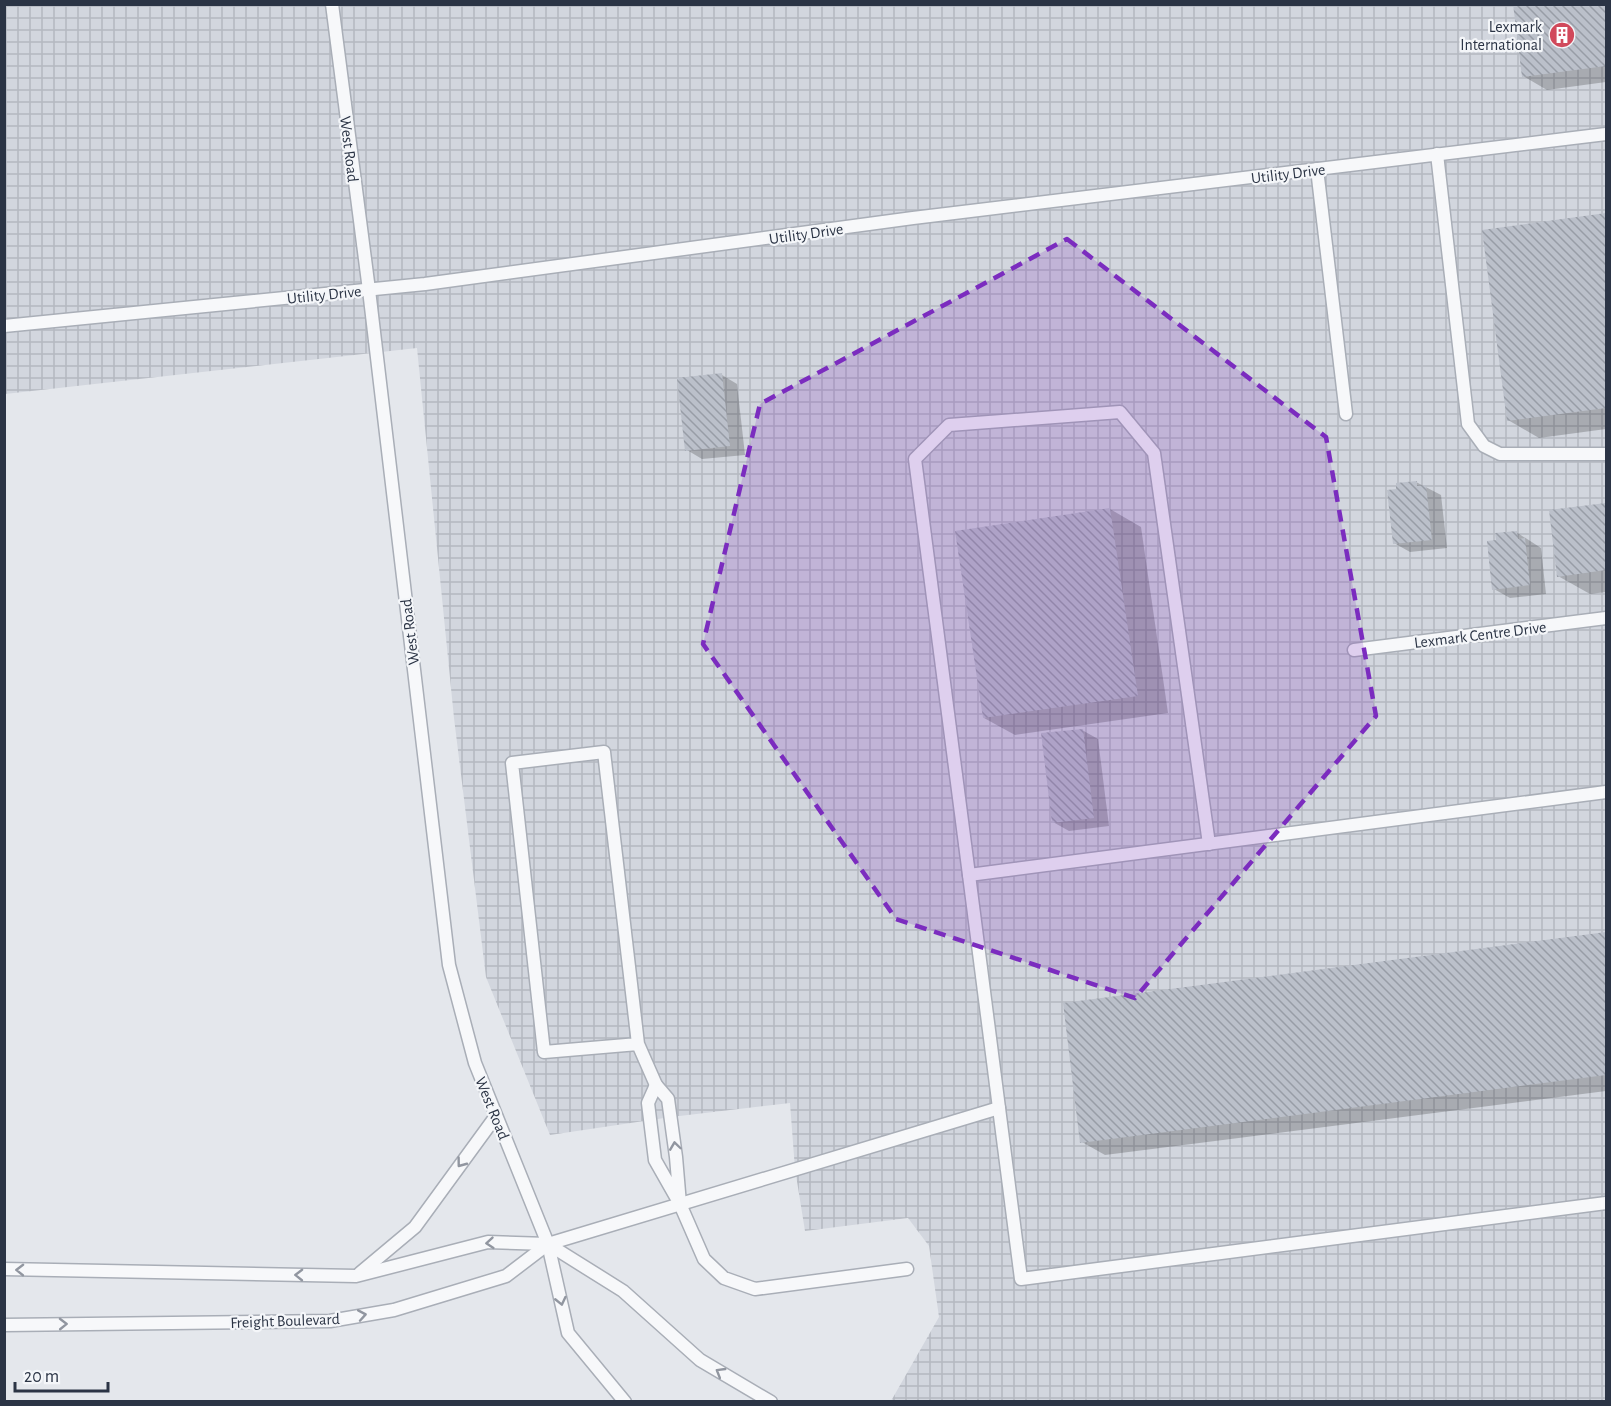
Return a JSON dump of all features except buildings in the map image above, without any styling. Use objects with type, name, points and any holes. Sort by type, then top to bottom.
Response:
[{"type":"lane","name":"West Road","points":[[332,4],[369,290],[449,965],[475,1063],[548,1244]]},
{"type":"lane","name":"Utility Drive","points":[[4,326],[425,284],[913,218],[1606,134]]},
{"type":"lane","points":[[1437,154],[1468,424],[1484,446],[1500,454],[1606,454]]},
{"type":"lane","points":[[1317,169],[1346,414]]},
{"type":"lane","points":[[1209,844],[1154,453],[1120,412],[949,425],[915,459],[1021,1279],[1606,1203]]},
{"type":"lane","name":"Lexmark Centre Drive","points":[[1354,650],[1606,618]]},
{"type":"lane","points":[[638,1044],[544,1052],[512,763],[604,752],[638,1044],[656,1085],[668,1099],[680,1204]]},
{"type":"lane","points":[[969,875],[1606,792]]},
{"type":"lane","points":[[656,1085],[648,1103],[656,1160],[680,1204],[705,1259],[724,1278],[755,1289],[907,1269]]},
{"type":"lane","points":[[4,1269],[356,1276],[488,1242],[548,1244],[999,1108]]},
{"type":"lane","points":[[356,1276],[415,1227],[496,1116]]},
{"type":"lane","points":[[548,1244],[568,1333],[625,1401]]},
{"type":"lane","points":[[548,1244],[623,1291],[700,1360],[771,1401]]},
{"type":"lane","name":"Freight Boulevard","points":[[4,1325],[330,1321],[394,1310],[506,1276],[548,1244]]},
{"type":"highlighted area","points":[[1067,239],[1326,437],[1376,716],[1135,998],[896,919],[703,644],[760,404]]},
{"type":"shaded area","points":[[4,5],[1606,5],[1606,1401],[891,1401],[939,1317],[929,1246],[908,1218],[805,1231],[795,1169],[790,1103],[671,1117],[550,1135],[486,977],[454,718],[417,348],[5,394]]},
{"type":"place","name":"Lexmark International","points":[[1562,35]]}]
